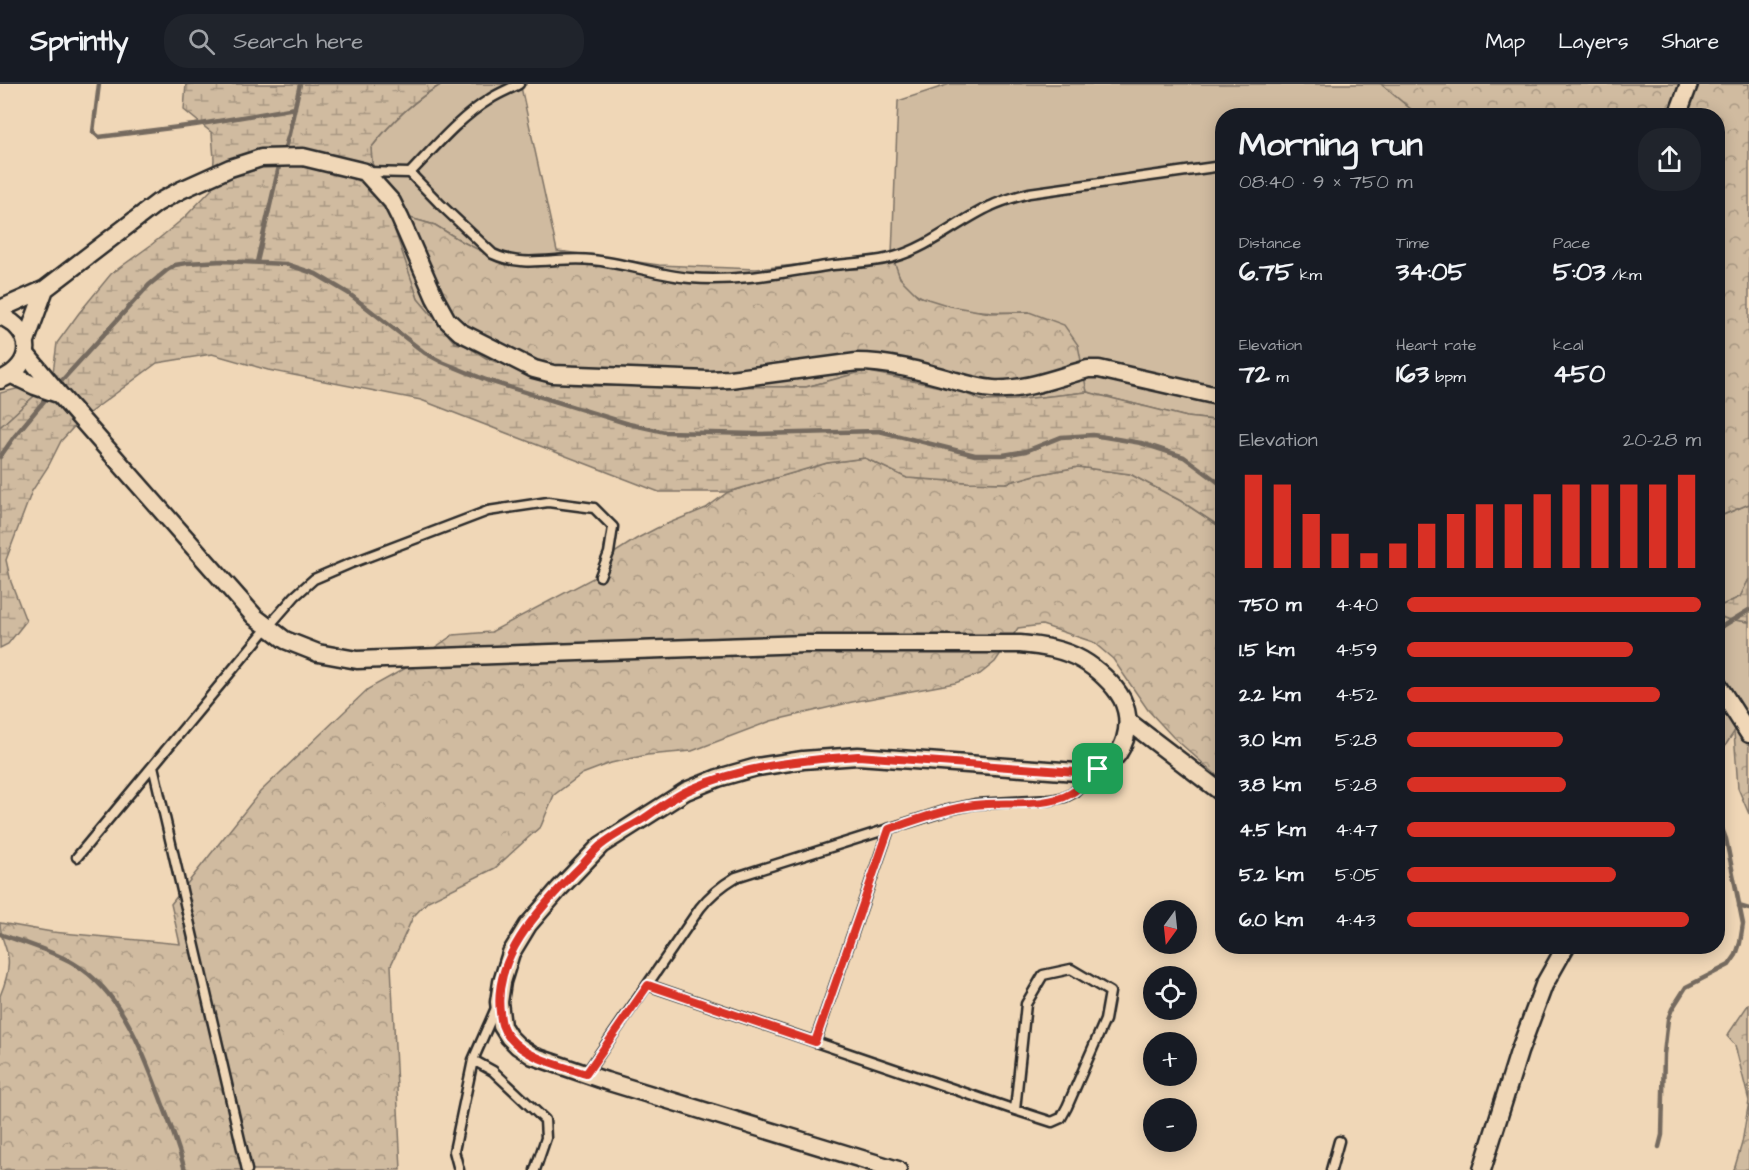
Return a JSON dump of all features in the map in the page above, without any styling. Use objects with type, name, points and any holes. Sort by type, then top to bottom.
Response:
[{"type":"street","points":[[1680,108],[1689,84]]},
{"type":"street","points":[[0,309],[45,289],[157,204],[181,190],[230,168],[261,158],[303,157],[365,172],[392,202],[447,320],[460,332],[541,371],[553,374],[708,380],[856,362],[877,362],[981,388],[1004,389],[1088,369],[1099,369],[1215,395]]},
{"type":"street","points":[[6,377],[21,366],[45,289]]},
{"type":"street","points":[[0,316],[11,320],[21,329],[26,347],[59,394],[255,617],[285,640],[318,653],[357,660],[805,644],[1020,644],[1049,647],[1082,660],[1107,680],[1122,698],[1128,721],[1124,746],[1113,759],[1098,769],[1076,772],[858,756],[803,760],[757,767],[718,778],[686,791],[601,845],[528,925],[511,953],[502,981],[499,1002],[502,1026],[518,1046],[533,1056],[898,1170]]},
{"type":"street","points":[[6,377],[59,394]]},
{"type":"street","points":[[1725,696],[1749,734]]},
{"type":"street","points":[[1128,721],[1215,788]]},
{"type":"street","points":[[1482,1170],[1523,1041],[1544,985],[1561,954]]},
{"type":"lane","points":[[410,173],[459,122],[491,98],[519,84]]},
{"type":"lane","points":[[365,172],[410,173],[493,254],[502,259],[527,262],[593,260],[688,278],[718,280],[893,257],[924,246],[989,206],[1029,193],[1215,167]]},
{"type":"lane","points":[[76,857],[268,627],[314,579],[488,511],[548,502],[594,508],[613,527],[609,553],[600,576]]},
{"type":"lane","points":[[153,766],[247,1170]]},
{"type":"lane","points":[[586,1074],[700,908],[720,886],[736,876],[948,810],[975,804],[1052,800],[1065,797],[1073,793],[1098,769]]},
{"type":"lane","points":[[815,1042],[889,829]]},
{"type":"lane","points":[[648,985],[815,1042],[1016,1110],[1052,1122],[1061,1118],[1105,1020],[1110,992],[1071,969],[1043,975],[1026,1004],[1016,1110]]},
{"type":"lane","points":[[459,1170],[454,1151],[473,1060],[499,1002]]},
{"type":"lane","points":[[473,1060],[493,1071],[545,1120],[546,1138],[535,1170]]},
{"type":"lane","points":[[1331,1170],[1339,1141]]},
{"type":"green space","points":[[186,84],[442,84],[404,112],[371,148],[372,163],[418,299],[455,343],[465,345],[496,362],[513,363],[526,372],[587,386],[806,387],[865,371],[959,391],[983,401],[1087,392],[1187,417],[1215,420],[1215,523],[1181,501],[1130,474],[1078,467],[1006,483],[967,482],[907,478],[865,458],[827,463],[728,492],[659,492],[421,400],[268,370],[212,354],[157,363],[81,419],[61,441],[32,491],[6,560],[11,582],[26,621],[8,644],[0,648],[0,427],[52,380],[57,343],[111,274],[184,218],[212,189],[214,159],[212,133],[184,110]]},
{"type":"green space","points":[[442,84],[527,84],[521,87],[557,251],[566,252],[521,265],[493,257],[435,225],[410,218],[394,230],[372,163],[371,148],[404,112]]},
{"type":"green space","points":[[950,84],[1381,84],[1410,108],[1215,108],[1215,420],[1187,417],[1087,392],[1081,367],[1029,312],[977,311],[958,308],[940,304],[910,289],[900,277],[892,255],[898,101]]},
{"type":"green space","points":[[1381,84],[1749,84],[1749,504],[1725,514],[1725,108],[1410,108]]},
{"type":"green space","points":[[410,218],[435,225],[493,257],[521,265],[566,252],[659,265],[756,269],[892,255],[900,278],[918,296],[950,306],[990,313],[1029,312],[1064,325],[1078,345],[1087,392],[983,401],[959,391],[865,371],[806,387],[587,386],[526,372],[513,363],[496,362],[465,345],[455,343],[418,299],[394,230]]},
{"type":"green space","points":[[52,380],[0,427],[0,393]]},
{"type":"green space","points":[[865,458],[907,478],[967,482],[1006,483],[1078,467],[1130,474],[1181,501],[1215,523],[1215,774],[1173,737],[1148,710],[1113,659],[1093,642],[1042,625],[1018,628],[995,662],[980,674],[955,683],[852,702],[771,721],[692,751],[647,755],[611,763],[582,774],[554,795],[541,826],[495,868],[428,901],[413,917],[391,965],[401,1170],[0,1170],[0,996],[7,977],[8,962],[0,923],[52,932],[180,944],[171,904],[260,792],[368,689],[404,669],[453,635],[491,632],[597,576],[611,555],[657,528],[706,508],[728,492],[827,463]]},
{"type":"green space","points":[[1749,504],[1749,579],[1740,597],[1725,604],[1725,514]]},
{"type":"green space","points":[[1749,579],[1749,622],[1725,618],[1725,604],[1740,597]]},
{"type":"green space","points":[[1725,618],[1749,622],[1749,716],[1725,746]]},
{"type":"green space","points":[[1749,716],[1749,814],[1738,788],[1734,732]]},
{"type":"green space","points":[[1748,1005],[1749,1101],[1735,1045],[1727,1036]]},
{"type":"green space","points":[[1749,1101],[1749,1170],[1734,1170],[1742,1143]]},
{"type":"waterway","points":[[99,84],[93,132],[99,137],[195,125],[295,108]]},
{"type":"waterway","points":[[283,154],[300,84]]},
{"type":"waterway","points":[[257,262],[280,162]]},
{"type":"waterway","points":[[56,387],[149,285],[175,265],[223,261],[286,264],[316,274],[348,293],[425,353],[442,362],[486,380],[629,424],[665,432],[757,434],[879,431],[975,455],[1003,455],[1026,451],[1061,437],[1093,435],[1141,443],[1184,457],[1215,480]]},
{"type":"waterway","points":[[0,457],[49,395]]},
{"type":"waterway","points":[[1725,625],[1749,610]]},
{"type":"waterway","points":[[1659,1147],[1662,1135],[1664,1054],[1668,1019],[1686,987],[1729,965],[1740,943],[1743,924],[1725,836]]},
{"type":"waterway","points":[[1739,906],[1749,909]]},
{"type":"waterway","points":[[0,934],[64,958],[90,975],[104,989],[117,1006],[138,1043],[168,1117],[185,1170]]},
{"type":"route","points":[[858,756],[1076,772],[1098,769],[1073,793],[1065,797],[1052,800],[975,804],[889,829],[815,1042],[648,985],[586,1074],[533,1056],[518,1046],[502,1026],[499,1002],[502,981],[511,953],[528,925],[601,845],[686,791],[718,778],[757,767],[803,760],[858,756]]}]
